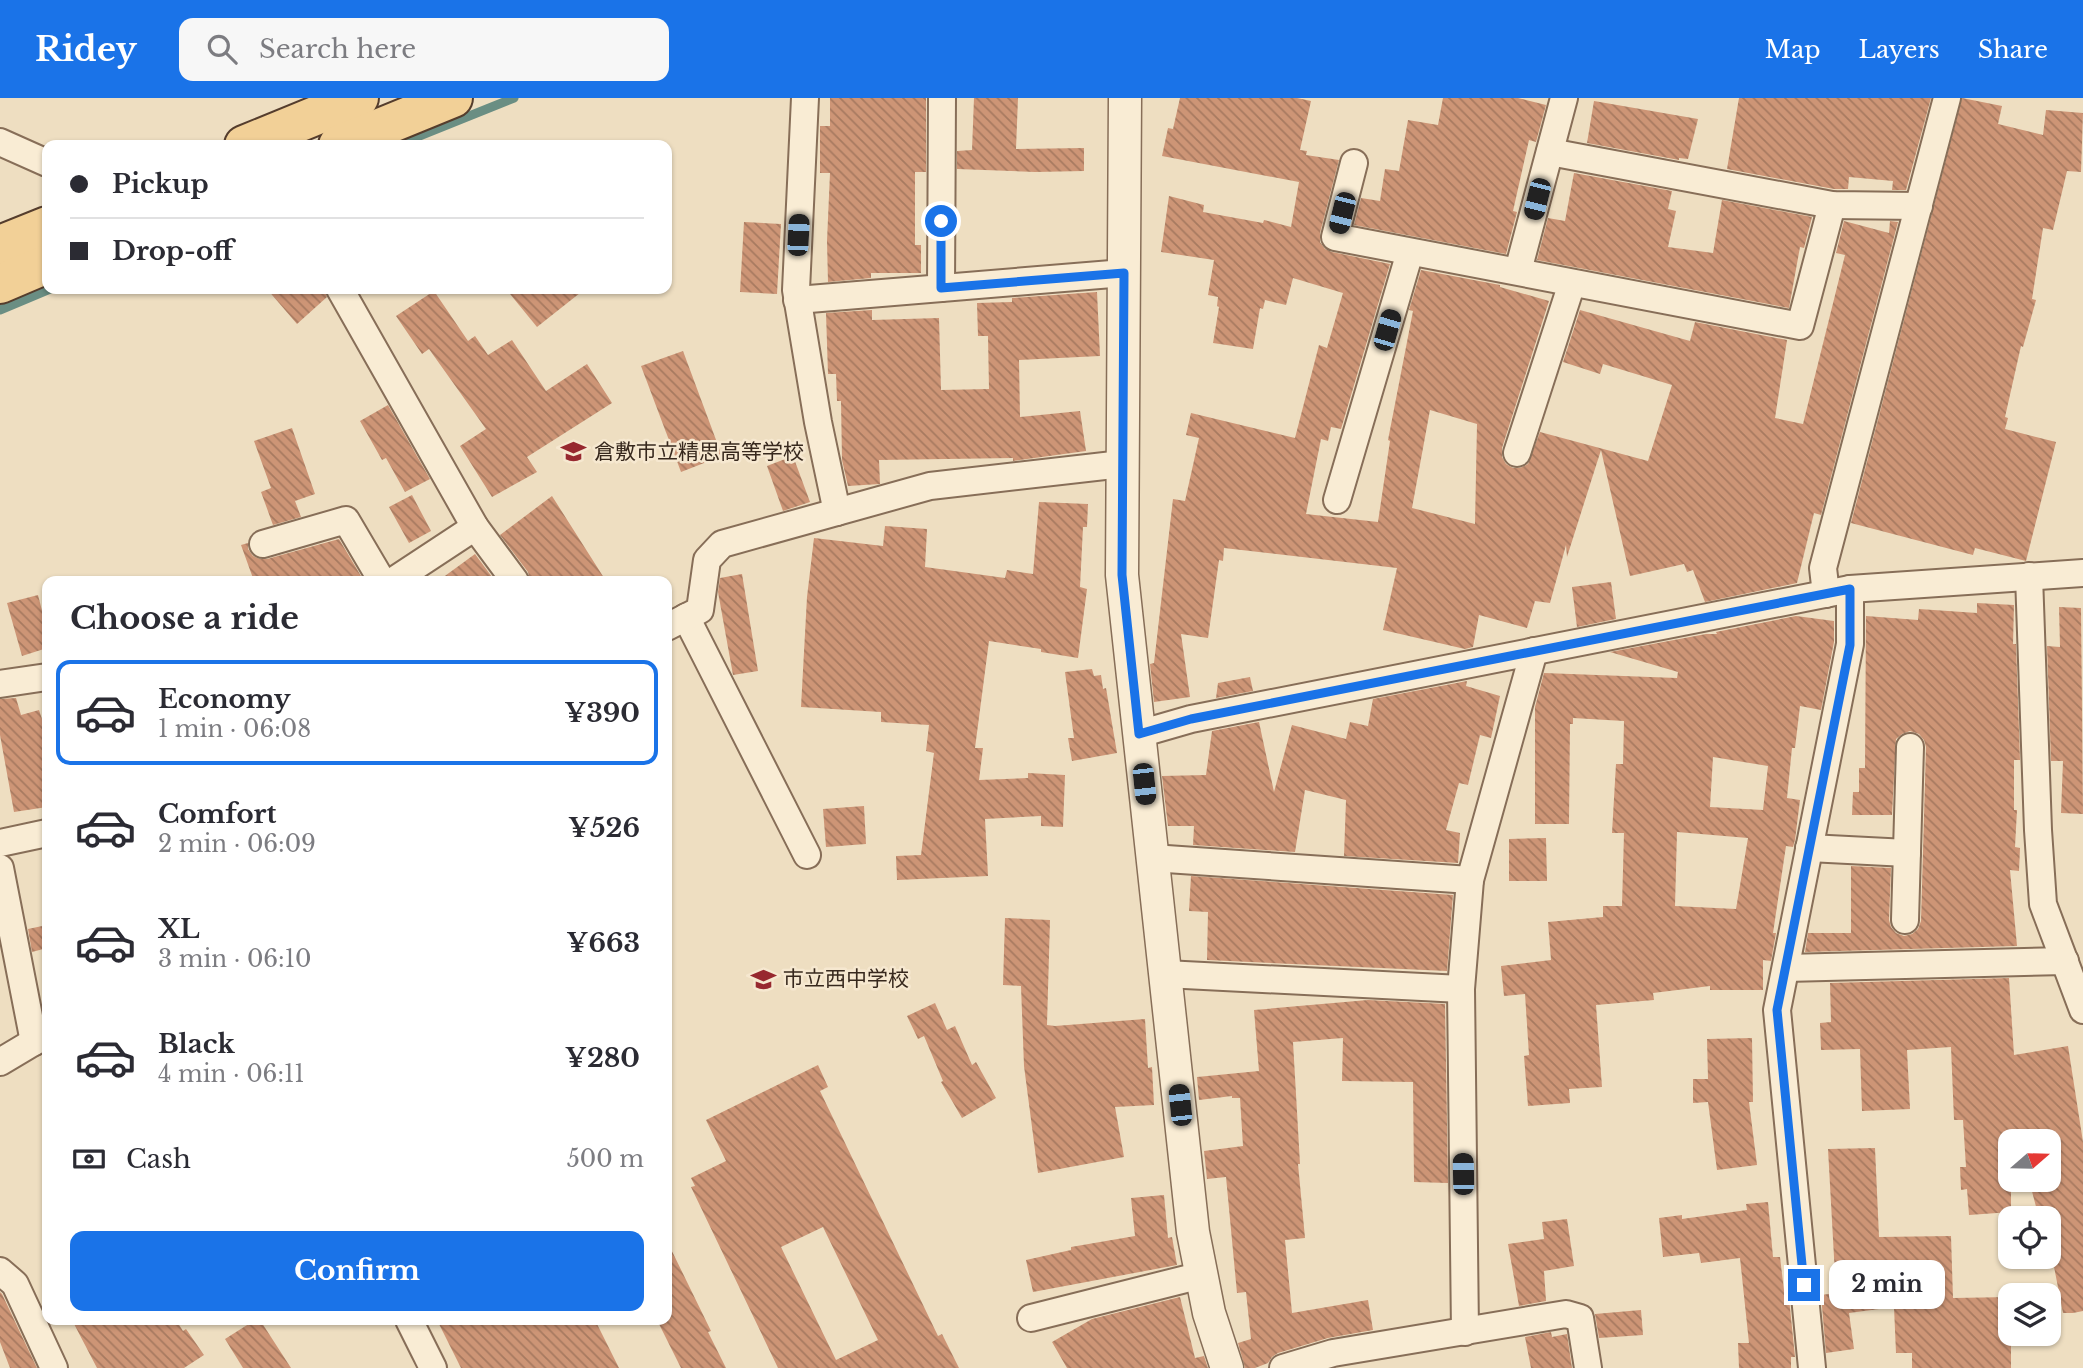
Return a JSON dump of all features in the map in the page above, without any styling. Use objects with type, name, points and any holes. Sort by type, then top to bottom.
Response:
[{"type":"main road","points":[[256,140],[359,98]]},
{"type":"main road","points":[[350,140],[453,98]]},
{"type":"main road","points":[[0,246],[42,228]]},
{"type":"main road","points":[[0,284],[42,266]]},
{"type":"street","points":[[805,98],[796,290],[818,422],[837,512]]},
{"type":"street","points":[[941,288],[942,98]]},
{"type":"street","points":[[1125,98],[1122,575],[1193,1232],[1209,1313],[1227,1368]]},
{"type":"street","points":[[1518,271],[1564,98]]},
{"type":"street","points":[[1812,1368],[1777,1010],[1850,645],[1838,592],[1823,568],[1947,98]]},
{"type":"street","points":[[0,142],[42,161]]},
{"type":"street","points":[[1549,152],[1832,205],[1919,206]]},
{"type":"street","points":[[1354,163],[1335,237],[1800,326],[1832,205]]},
{"type":"street","points":[[1337,500],[1410,252]]},
{"type":"street","points":[[797,300],[1124,273]]},
{"type":"street","points":[[1517,453],[1572,283]]},
{"type":"street","points":[[343,294],[475,527],[510,576]]},
{"type":"street","points":[[807,855],[677,622],[700,610],[708,560],[722,544],[930,486],[1122,464]]},
{"type":"street","points":[[263,544],[346,520],[379,576]]},
{"type":"street","points":[[401,576],[475,527]]},
{"type":"street","points":[[1139,734],[1191,719],[1838,592],[2083,573]]},
{"type":"street","points":[[2029,576],[2043,904],[2083,1010]]},
{"type":"street","points":[[1465,1332],[1461,989],[1470,880],[1534,651]]},
{"type":"street","points":[[0,684],[42,678]]},
{"type":"street","points":[[1905,920],[1910,747]]},
{"type":"street","points":[[0,843],[42,834]]},
{"type":"street","points":[[1809,848],[1907,853]]},
{"type":"street","points":[[1152,859],[1470,880]]},
{"type":"street","points":[[0,868],[41,1038],[0,1062]]},
{"type":"street","points":[[1786,968],[2065,961]]},
{"type":"street","points":[[1165,974],[1461,989]]},
{"type":"street","points":[[0,1270],[15,1284],[54,1368]]},
{"type":"street","points":[[1031,1318],[1202,1275]]},
{"type":"street","points":[[1283,1368],[1333,1353],[1566,1314],[1580,1318],[1588,1368]]},
{"type":"street","points":[[412,1325],[433,1368]]},
{"type":"building","points":[[830,98],[926,98],[926,172],[915,172],[915,245],[921,245],[921,273],[871,273],[871,278],[828,282],[830,173],[820,173],[820,126],[830,126]]},
{"type":"building","points":[[974,98],[1018,98],[1016,149],[1084,148],[1084,171],[957,169],[957,151],[972,150]]},
{"type":"building","points":[[1180,98],[1297,98],[1311,101],[1300,150],[1307,151],[1306,155],[1339,160],[1320,242],[1325,249],[1332,252],[1390,264],[1341,429],[1331,427],[1328,441],[1321,439],[1306,514],[1378,522],[1390,441],[1388,440],[1413,311],[1409,310],[1421,270],[1500,285],[1549,301],[1502,448],[1502,457],[1506,464],[1520,468],[1528,464],[1540,432],[1648,461],[1672,385],[1603,364],[1600,374],[1563,362],[1580,310],[1690,341],[1695,322],[1787,340],[1775,418],[1803,424],[1845,255],[1836,253],[1844,221],[1889,233],[1890,221],[1898,222],[1821,515],[1814,513],[1797,583],[1705,602],[1693,570],[1687,572],[1684,564],[1630,576],[1601,450],[1567,557],[1566,545],[1550,603],[1535,601],[1527,628],[1479,615],[1473,647],[1465,649],[1383,630],[1397,568],[1224,548],[1223,561],[1219,560],[1208,638],[1181,634],[1190,697],[1154,702],[1150,664],[1154,663],[1173,499],[1185,501],[1199,438],[1186,435],[1191,413],[1295,438],[1319,345],[1327,348],[1343,293],[1293,278],[1286,305],[1265,300],[1263,309],[1260,308],[1253,349],[1213,343],[1218,297],[1208,295],[1214,260],[1161,252],[1169,196],[1204,205],[1203,212],[1263,223],[1264,220],[1291,227],[1299,182],[1162,156],[1168,128],[1173,129]],"holes":[[[1430,410],[1477,424],[1475,524],[1412,508]]]},
{"type":"building","points":[[1443,98],[1518,98],[1546,105],[1536,142],[1529,140],[1513,211],[1517,212],[1506,254],[1354,225],[1361,198],[1380,201],[1385,169],[1399,171],[1408,120],[1438,125]]},
{"type":"building","points":[[1739,98],[1931,98],[1906,190],[1892,190],[1893,181],[1849,177],[1848,189],[1834,189],[1727,169]]},
{"type":"building","points":[[1962,98],[2002,106],[1998,124],[2043,135],[2046,110],[2083,113],[2081,172],[2067,171],[2053,230],[2043,228],[2032,299],[2036,300],[2023,347],[2021,346],[2005,417],[2008,418],[2005,429],[2056,442],[2026,561],[1975,548],[1973,555],[1851,523]]},
{"type":"building","points":[[1594,101],[1698,119],[1688,159],[1679,160],[1587,143]]},
{"type":"building","points":[[1574,173],[1672,191],[1668,209],[1676,211],[1668,247],[1713,253],[1722,200],[1812,217],[1804,248],[1800,247],[1789,308],[1537,260],[1548,218],[1565,221]]},
{"type":"building","points":[[744,222],[781,224],[777,294],[740,292]]},
{"type":"building","points":[[1097,292],[1100,356],[1019,360],[1020,417],[1080,411],[1086,451],[1013,461],[1013,458],[879,460],[880,484],[848,486],[842,460],[841,401],[837,401],[836,374],[828,374],[826,313],[872,310],[872,320],[939,318],[941,390],[989,389],[988,336],[978,336],[977,303],[1012,302],[1012,298]]},
{"type":"building","points":[[271,294],[326,294],[327,297],[297,324]]},
{"type":"building","points":[[429,294],[436,294],[468,341],[475,336],[488,355],[512,340],[546,391],[587,364],[612,403],[527,457],[537,472],[492,497],[460,446],[486,429],[429,349],[422,354],[396,316]]},
{"type":"building","points":[[510,294],[579,294],[537,327]]},
{"type":"building","points":[[683,351],[722,456],[681,472],[641,366]]},
{"type":"building","points":[[388,405],[430,479],[405,492],[386,458],[382,460],[360,421]]},
{"type":"building","points":[[292,428],[315,494],[295,501],[301,517],[273,525],[261,492],[271,488],[254,441]]},
{"type":"building","points":[[793,456],[810,502],[783,511],[767,466]]},
{"type":"building","points":[[412,495],[431,531],[409,543],[389,507]]},
{"type":"building","points":[[552,496],[603,576],[529,576],[500,535]]},
{"type":"building","points":[[1039,502],[1088,504],[1087,527],[1083,527],[1080,587],[1087,589],[1078,658],[989,641],[975,748],[983,748],[979,780],[1028,778],[1028,773],[1065,775],[1063,827],[1041,826],[1041,816],[985,819],[988,876],[897,880],[896,856],[921,855],[934,753],[926,751],[929,725],[881,722],[881,712],[801,707],[807,597],[814,538],[883,546],[885,526],[927,529],[925,567],[1005,578],[1007,570],[1033,574]]},
{"type":"building","points":[[339,539],[361,576],[252,576],[241,545],[248,543],[248,549],[253,556],[267,559]]},
{"type":"building","points":[[475,554],[491,576],[445,576]]},
{"type":"building","points":[[742,574],[758,671],[733,675],[718,592],[720,578]]},
{"type":"building","points":[[1611,582],[1616,619],[1577,627],[1572,587]]},
{"type":"building","points":[[38,595],[42,611],[42,650],[22,656],[7,603]]},
{"type":"building","points":[[1977,603],[2014,605],[2013,644],[2016,644],[2020,760],[2014,760],[2014,810],[2017,810],[2015,847],[2020,848],[2019,871],[2010,870],[2017,946],[1805,952],[1808,933],[1851,933],[1851,866],[1891,868],[1889,920],[1896,933],[1904,936],[1912,934],[1921,921],[1926,747],[1919,734],[1910,731],[1896,739],[1892,815],[1852,815],[1853,792],[1859,792],[1859,768],[1865,768],[1866,616],[1918,620],[1919,609],[1977,613]]},
{"type":"building","points":[[2059,607],[2081,608],[2083,814],[2061,813],[2063,761],[2051,761],[2047,646],[2060,647]]},
{"type":"building","points":[[1796,616],[1834,621],[1834,642],[1821,710],[1800,706],[1787,798],[1800,800],[1795,840],[1793,847],[1786,846],[1771,961],[1763,960],[1763,990],[1710,990],[1710,986],[1653,993],[1654,1000],[1596,1005],[1602,1087],[1569,1089],[1570,1103],[1528,1106],[1524,1056],[1529,1055],[1525,994],[1504,996],[1501,966],[1551,960],[1548,922],[1603,917],[1603,906],[1622,906],[1624,833],[1612,833],[1616,764],[1623,764],[1624,721],[1573,718],[1573,724],[1570,724],[1569,824],[1535,824],[1535,707],[1544,673],[1677,678],[1678,672],[1610,652],[1717,634],[1716,632]],"holes":[[[1713,757],[1768,766],[1763,810],[1710,807]],[[1677,832],[1748,838],[1736,909],[1675,906]]]},
{"type":"building","points":[[1092,669],[1094,676],[1101,675],[1103,689],[1106,688],[1117,753],[1072,761],[1068,738],[1074,738],[1065,672]]},
{"type":"building","points":[[1250,677],[1253,691],[1216,698],[1218,683]]},
{"type":"building","points":[[1467,681],[1466,686],[1500,696],[1491,738],[1480,735],[1468,785],[1459,783],[1446,830],[1460,833],[1458,863],[1344,856],[1346,800],[1305,790],[1295,852],[1193,845],[1194,826],[1168,826],[1162,776],[1206,775],[1212,731],[1259,722],[1274,792],[1292,725],[1346,739],[1350,722],[1368,726],[1373,699]]},
{"type":"building","points":[[16,698],[21,715],[39,710],[42,719],[42,808],[14,812],[0,735],[0,699]]},
{"type":"building","points":[[864,806],[866,844],[826,847],[823,809]]},
{"type":"building","points":[[1546,838],[1547,881],[1509,881],[1509,839]]},
{"type":"building","points":[[1191,876],[1453,895],[1447,971],[1207,960],[1208,912],[1189,911]]},
{"type":"building","points":[[1005,918],[1050,920],[1047,1025],[1145,1019],[1148,1068],[1152,1067],[1154,1105],[1115,1107],[1124,1157],[1038,1173],[1024,1066],[1021,986],[1003,985]]},
{"type":"building","points":[[42,926],[42,949],[32,952],[28,929]]},
{"type":"building","points":[[2009,978],[2014,1055],[2068,1046],[2083,1142],[2083,1311],[2063,1313],[2061,1283],[2057,1283],[2054,1269],[2061,1269],[2061,1206],[2036,1206],[2032,1192],[2062,1192],[2062,1129],[1998,1129],[1998,1192],[2011,1192],[2011,1206],[1998,1206],[1998,1213],[1969,1215],[1967,1189],[1961,1190],[1960,1167],[1966,1167],[1963,1120],[1954,1120],[1951,1047],[1907,1050],[1910,1109],[1862,1111],[1860,1049],[1821,1050],[1820,1023],[1831,1022],[1830,983]]},
{"type":"building","points":[[1368,1000],[1445,1004],[1448,1183],[1414,1182],[1413,1082],[1342,1081],[1343,1038],[1293,1042],[1298,1164],[1305,1238],[1285,1240],[1292,1313],[1368,1300],[1373,1330],[1328,1338],[1278,1353],[1268,1363],[1255,1368],[1245,1368],[1238,1343],[1251,1339],[1246,1292],[1237,1293],[1226,1177],[1207,1179],[1204,1151],[1243,1146],[1240,1098],[1232,1096],[1199,1100],[1197,1077],[1259,1071],[1254,1010]]},
{"type":"building","points":[[935,1003],[947,1030],[955,1026],[972,1065],[976,1062],[996,1098],[962,1118],[941,1082],[943,1081],[924,1036],[918,1039],[907,1016]]},
{"type":"building","points":[[1752,1038],[1753,1102],[1749,1102],[1757,1165],[1717,1170],[1708,1102],[1693,1103],[1693,1079],[1708,1079],[1707,1039]]},
{"type":"building","points":[[818,1065],[828,1087],[820,1091],[938,1336],[942,1334],[959,1368],[778,1368],[691,1187],[695,1186],[691,1178],[726,1161],[706,1120]],"holes":[[[823,1227],[878,1340],[836,1360],[781,1247]]]},
{"type":"building","points":[[1875,1148],[1879,1237],[1951,1236],[1953,1298],[1998,1297],[1998,1346],[2011,1346],[2011,1368],[1912,1368],[1912,1353],[1896,1353],[1894,1307],[1849,1313],[1854,1349],[1826,1353],[1821,1295],[1836,1293],[1828,1149]]},
{"type":"building","points":[[1164,1195],[1168,1238],[1172,1237],[1177,1265],[1033,1292],[1026,1260],[1071,1250],[1071,1247],[1135,1236],[1131,1198]]},
{"type":"building","points":[[1768,1202],[1773,1257],[1780,1257],[1785,1299],[1789,1298],[1795,1357],[1791,1357],[1791,1368],[1739,1368],[1738,1343],[1749,1343],[1740,1258],[1701,1263],[1699,1253],[1663,1257],[1659,1218],[1682,1215],[1682,1219],[1747,1210],[1746,1204]]},
{"type":"building","points":[[1567,1219],[1574,1266],[1544,1271],[1546,1301],[1519,1306],[1508,1244],[1544,1239],[1542,1222]]},
{"type":"building","points":[[672,1251],[726,1368],[681,1368],[660,1325],[672,1325]]},
{"type":"building","points":[[0,1292],[37,1368],[10,1368],[0,1342]]},
{"type":"building","points":[[1180,1297],[1195,1358],[1204,1356],[1208,1368],[1067,1368],[1052,1342],[1092,1319]]},
{"type":"building","points":[[1641,1310],[1643,1335],[1599,1338],[1595,1314]]},
{"type":"building","points":[[75,1325],[179,1325],[183,1331],[186,1329],[204,1355],[184,1368],[97,1368]]},
{"type":"building","points":[[247,1325],[263,1325],[291,1368],[243,1368],[225,1339]]},
{"type":"building","points":[[440,1325],[598,1325],[619,1368],[461,1368]]},
{"type":"building","points":[[1551,1332],[1552,1337],[1567,1334],[1572,1368],[1531,1368],[1525,1337]]},
{"type":"waterway","points":[[409,140],[514,98]]},
{"type":"waterway","points":[[0,310],[42,292]]},
{"type":"place","name":"倉敷市立精思高等学校","points":[[574,452]]},
{"type":"place","name":"市立西中学校","points":[[763,979]]},
{"type":"route","points":[[941,221],[941,288],[1124,273],[1122,575],[1139,734],[1191,719],[1850,589],[1850,645],[1777,1010],[1804,1285]]}]
